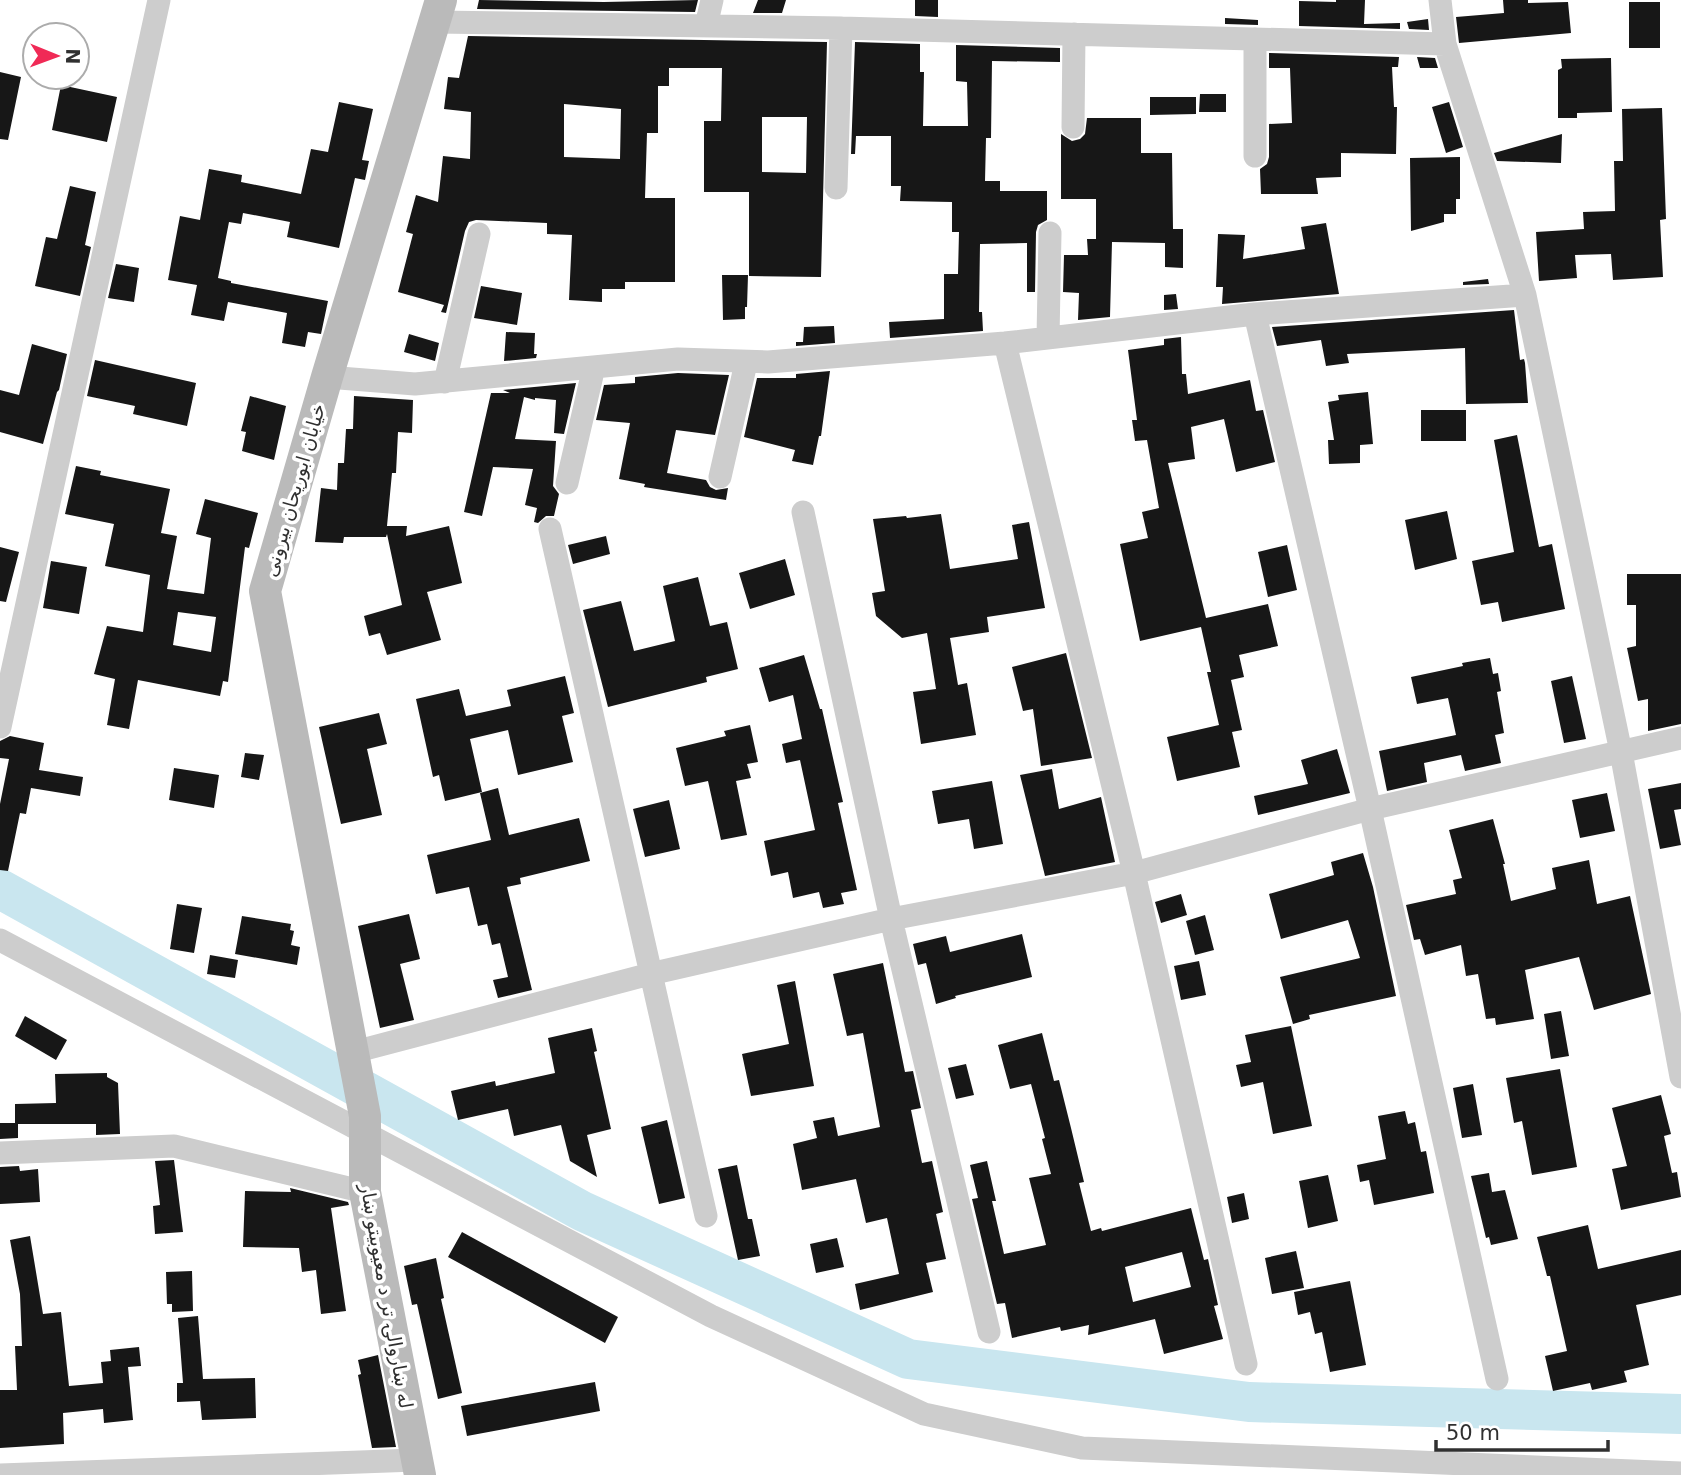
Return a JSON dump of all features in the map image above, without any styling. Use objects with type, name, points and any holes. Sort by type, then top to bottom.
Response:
[{"type":"street","points":[[0,727],[159,0]]},
{"type":"street","points":[[706,26],[712,0]]},
{"type":"street","points":[[1440,0],[1445,44],[1525,295],[1620,752],[1681,1077]]},
{"type":"street","points":[[438,11],[706,26],[1445,44]]},
{"type":"street","name":"خیابان ابوریحان بیرونی","points":[[366,1125],[265,591],[438,11]]},
{"type":"street","points":[[836,188],[841,28]]},
{"type":"street","points":[[1073,127],[1074,34]]},
{"type":"street","points":[[1255,39],[1255,156]]},
{"type":"street","points":[[1048,338],[1050,233]]},
{"type":"street","points":[[445,382],[479,234]]},
{"type":"street","points":[[327,377],[415,384],[678,359],[746,363],[1005,343],[1255,314],[1525,295]]},
{"type":"street","points":[[1255,314],[1370,809],[1497,1379]]},
{"type":"street","points":[[1005,343],[1134,873],[1246,1364]]},
{"type":"street","points":[[720,477],[746,363]]},
{"type":"street","points":[[567,483],[594,367]]},
{"type":"street","points":[[803,512],[891,919],[989,1332]]},
{"type":"street","points":[[550,529],[706,1216]]},
{"type":"street","points":[[356,1063],[650,974],[891,919],[1134,873],[1370,809],[1681,738]]},
{"type":"street","points":[[0,940],[366,1125],[711,1316],[924,1414],[1082,1448],[1551,1470],[1681,1473]]},
{"type":"street","name":"له ښاروالۍ تر د معیوبیتو ښار","points":[[366,1125],[365,1192],[418,1467]]},
{"type":"street","points":[[0,1153],[174,1146],[365,1192]]},
{"type":"street","points":[[0,1475],[418,1467]]},
{"type":"building","points":[[479,0],[698,0],[695,12],[477,9]]},
{"type":"building","points":[[758,0],[786,0],[782,13],[753,13]]},
{"type":"building","points":[[915,0],[938,0],[938,17],[915,16]]},
{"type":"building","points":[[1365,0],[1364,24],[1400,23],[1400,29],[1299,26],[1299,1]]},
{"type":"building","points":[[1503,0],[1528,0],[1528,3],[1568,2],[1571,33],[1459,43],[1456,17],[1504,13]]},
{"type":"building","points":[[1629,2],[1660,2],[1660,48],[1629,48]]},
{"type":"building","points":[[1225,18],[1258,20],[1258,25],[1225,24]]},
{"type":"building","points":[[1428,19],[1429,30],[1409,29],[1407,22]]},
{"type":"building","points":[[468,36],[827,42],[821,277],[749,276],[749,192],[704,192],[704,121],[721,121],[722,68],[669,68],[669,86],[658,86],[658,133],[647,133],[645,198],[675,198],[675,282],[625,282],[625,289],[602,289],[602,302],[569,300],[572,235],[547,234],[547,223],[476,220],[469,222],[465,231],[446,313],[441,312],[444,305],[398,292],[413,234],[406,232],[416,195],[438,202],[443,156],[470,159],[471,112],[444,109],[448,77],[459,78]],"holes":[[[564,104],[621,109],[620,159],[564,157]],[[762,117],[807,117],[806,173],[762,172]]]},
{"type":"building","points":[[855,42],[920,44],[920,72],[924,72],[923,126],[968,126],[967,82],[956,81],[956,45],[1060,48],[1060,62],[992,61],[991,138],[986,138],[985,181],[1000,181],[1000,191],[1047,191],[1047,220],[1038,225],[1036,232],[1035,292],[1027,292],[1027,243],[980,244],[979,312],[982,312],[983,331],[890,338],[889,322],[944,319],[944,274],[958,274],[959,232],[952,232],[952,202],[900,201],[901,186],[891,186],[891,136],[856,136],[855,154],[851,154]]},
{"type":"building","points":[[1269,53],[1399,57],[1398,67],[1392,67],[1394,107],[1397,107],[1396,154],[1341,153],[1341,177],[1316,178],[1318,194],[1261,194],[1260,169],[1267,164],[1269,157],[1269,124],[1292,123],[1290,68],[1269,68]]},
{"type":"building","points":[[1417,57],[1435,58],[1438,68],[1420,68]]},
{"type":"building","points":[[1611,58],[1612,112],[1577,113],[1577,118],[1558,118],[1558,70],[1562,68],[1561,59]]},
{"type":"building","points":[[0,72],[21,77],[8,140],[0,139]]},
{"type":"building","points":[[60,91],[89,91],[117,97],[107,142],[52,130]]},
{"type":"building","points":[[1200,94],[1226,94],[1226,112],[1199,112]]},
{"type":"building","points":[[1150,97],[1196,97],[1196,114],[1150,115]]},
{"type":"building","points":[[339,102],[373,109],[362,160],[369,161],[365,180],[355,178],[339,248],[287,237],[290,222],[243,213],[241,224],[229,222],[218,278],[231,283],[328,301],[321,334],[308,332],[305,347],[282,343],[287,313],[228,302],[224,321],[191,315],[197,285],[168,280],[180,216],[200,220],[209,169],[242,175],[241,182],[301,194],[311,149],[328,152]]},
{"type":"building","points":[[1449,102],[1463,147],[1446,153],[1432,107]]},
{"type":"building","points":[[1662,108],[1666,219],[1660,220],[1663,277],[1613,280],[1611,254],[1575,255],[1577,278],[1539,281],[1536,232],[1584,229],[1583,212],[1615,211],[1614,161],[1623,161],[1622,109]]},
{"type":"building","points":[[1087,118],[1141,118],[1141,153],[1172,153],[1173,229],[1183,229],[1183,268],[1165,267],[1165,243],[1112,242],[1110,317],[1078,320],[1079,293],[1063,292],[1064,255],[1088,255],[1087,239],[1096,239],[1096,199],[1061,199],[1061,134],[1072,141],[1080,139],[1085,134]]},
{"type":"building","points":[[1562,134],[1561,163],[1497,161],[1494,153]]},
{"type":"building","points":[[1460,157],[1460,199],[1456,199],[1456,214],[1444,214],[1444,222],[1411,231],[1410,158]]},
{"type":"building","points":[[70,186],[96,192],[85,245],[91,247],[80,296],[35,286],[46,237],[57,239]]},
{"type":"building","points":[[1326,223],[1339,294],[1222,304],[1223,287],[1216,287],[1218,234],[1245,235],[1243,259],[1305,249],[1301,227]]},
{"type":"building","points":[[116,264],[139,268],[134,302],[108,298]]},
{"type":"building","points":[[722,275],[748,275],[745,319],[723,320]]},
{"type":"building","points":[[1488,279],[1489,284],[1463,285],[1463,282]]},
{"type":"building","points":[[481,286],[522,293],[517,325],[474,318]]},
{"type":"building","points":[[1176,294],[1178,309],[1164,310],[1164,295]]},
{"type":"building","points":[[1514,310],[1520,360],[1524,359],[1525,363],[1528,403],[1466,404],[1465,348],[1347,354],[1349,363],[1326,366],[1321,340],[1277,346],[1272,327]]},
{"type":"building","points":[[834,326],[835,343],[796,346],[796,342],[803,342],[804,327]]},
{"type":"building","points":[[506,332],[535,333],[536,358],[504,361]]},
{"type":"building","points":[[409,334],[439,343],[435,361],[404,352]]},
{"type":"building","points":[[1181,337],[1182,374],[1186,374],[1188,394],[1250,380],[1256,411],[1263,410],[1275,462],[1236,472],[1224,419],[1191,427],[1195,459],[1168,463],[1206,618],[1268,604],[1278,646],[1239,655],[1244,677],[1231,680],[1242,730],[1232,732],[1240,767],[1177,781],[1167,737],[1219,725],[1207,672],[1211,672],[1201,627],[1140,641],[1120,544],[1148,538],[1142,512],[1159,508],[1147,440],[1135,441],[1132,420],[1137,420],[1128,350],[1164,345],[1164,339]]},
{"type":"building","points":[[32,344],[67,354],[43,444],[0,432],[0,390],[19,395]]},
{"type":"building","points":[[95,360],[196,383],[187,426],[133,414],[135,406],[87,396]]},
{"type":"building","points":[[830,371],[821,436],[813,465],[792,461],[795,450],[744,437],[757,378],[796,378],[796,374]]},
{"type":"building","points":[[678,373],[729,375],[715,435],[676,430],[667,473],[706,480],[710,487],[716,490],[728,488],[726,500],[644,487],[645,484],[619,479],[630,423],[596,420],[604,385],[635,383],[635,377]]},
{"type":"building","points":[[576,383],[564,434],[554,433],[556,400],[524,397],[515,439],[556,441],[553,486],[559,494],[554,516],[546,516],[538,523],[534,522],[537,508],[525,505],[533,469],[493,467],[482,516],[464,512],[491,393],[510,393],[503,390]]},
{"type":"building","points":[[1368,392],[1373,444],[1360,445],[1360,463],[1329,464],[1328,440],[1334,440],[1328,402],[1339,400],[1338,395]]},
{"type":"building","points":[[250,396],[286,406],[274,460],[242,451],[246,432],[241,431]]},
{"type":"building","points":[[354,396],[413,400],[412,433],[398,432],[396,473],[392,473],[387,526],[407,526],[406,536],[449,526],[462,583],[427,592],[441,640],[387,655],[380,633],[369,636],[364,616],[402,605],[387,534],[386,537],[344,537],[343,543],[315,542],[321,488],[337,490],[338,463],[344,463],[346,429],[353,429]]},
{"type":"building","points":[[1421,410],[1466,410],[1466,441],[1421,441]]},
{"type":"building","points":[[1517,435],[1539,547],[1552,544],[1565,609],[1502,622],[1498,602],[1481,605],[1472,561],[1514,552],[1494,440]]},
{"type":"building","points":[[76,466],[101,471],[100,475],[170,489],[161,533],[177,536],[167,589],[204,594],[211,538],[196,534],[205,499],[258,513],[249,548],[245,547],[228,682],[223,681],[220,696],[138,680],[129,729],[107,725],[115,679],[94,674],[107,626],[143,632],[150,575],[105,566],[114,524],[65,514]],"holes":[[[178,612],[216,617],[211,652],[173,645]]]},
{"type":"building","points":[[1447,511],[1457,559],[1415,570],[1405,520]]},
{"type":"building","points":[[941,514],[950,569],[1018,559],[1012,525],[1029,522],[1045,608],[987,617],[989,632],[950,638],[958,685],[967,683],[976,735],[921,744],[913,692],[936,689],[927,633],[902,638],[876,616],[872,593],[885,591],[873,519]]},
{"type":"building","points":[[606,536],[610,554],[573,564],[568,545]]},
{"type":"building","points":[[1287,545],[1297,590],[1268,597],[1258,552]]},
{"type":"building","points":[[0,547],[19,552],[6,602],[0,601]]},
{"type":"building","points":[[785,559],[795,595],[750,609],[739,573]]},
{"type":"building","points":[[51,561],[87,567],[79,614],[43,608]]},
{"type":"building","points":[[1627,574],[1681,574],[1681,724],[1648,731],[1648,699],[1638,701],[1627,648],[1636,646],[1636,605],[1627,605]]},
{"type":"building","points":[[698,577],[710,626],[727,622],[738,669],[706,677],[707,682],[608,707],[583,610],[621,601],[634,651],[675,641],[663,586]]},
{"type":"building","points":[[1066,653],[1092,758],[1041,766],[1033,709],[1023,711],[1012,667]]},
{"type":"building","points":[[804,655],[822,709],[843,802],[838,803],[857,890],[841,893],[844,904],[823,908],[819,892],[793,898],[788,872],[771,876],[764,841],[815,830],[800,760],[786,763],[782,744],[802,739],[793,695],[769,702],[759,668]]},
{"type":"building","points":[[1490,658],[1493,674],[1498,673],[1501,691],[1497,692],[1504,733],[1495,735],[1501,763],[1465,771],[1461,755],[1424,763],[1427,782],[1387,791],[1379,751],[1456,735],[1448,698],[1417,704],[1411,677]]},
{"type":"building","points":[[565,676],[574,713],[562,716],[573,762],[518,775],[508,730],[470,739],[482,792],[445,801],[439,775],[433,777],[416,699],[459,689],[466,716],[511,706],[507,690]]},
{"type":"building","points":[[1572,676],[1586,739],[1564,743],[1551,681]]},
{"type":"building","points":[[379,713],[387,744],[367,749],[382,815],[341,824],[319,727]]},
{"type":"building","points":[[750,725],[758,762],[747,764],[751,778],[736,781],[747,835],[721,840],[708,781],[685,786],[676,748],[726,736],[724,731]]},
{"type":"building","points":[[10,736],[44,743],[39,770],[83,777],[80,796],[31,788],[26,814],[20,813],[8,871],[0,870],[0,804],[9,759],[0,758],[0,741]]},
{"type":"building","points":[[1337,749],[1350,793],[1258,815],[1254,796],[1308,784],[1301,760]]},
{"type":"building","points":[[245,753],[264,755],[259,780],[241,777]]},
{"type":"building","points":[[174,768],[219,775],[214,808],[169,800]]},
{"type":"building","points":[[1052,769],[1059,809],[1101,797],[1115,862],[1045,876],[1020,775]]},
{"type":"building","points":[[992,781],[1003,844],[974,849],[969,819],[938,824],[932,791]]},
{"type":"building","points":[[1681,783],[1681,809],[1674,810],[1681,845],[1660,849],[1648,789]]},
{"type":"building","points":[[498,788],[509,835],[579,818],[590,861],[520,878],[521,884],[507,887],[532,990],[498,998],[493,980],[508,977],[500,943],[492,945],[487,924],[478,926],[469,887],[436,894],[427,855],[491,840],[480,793]]},
{"type":"building","points":[[1607,793],[1615,831],[1580,838],[1572,800]]},
{"type":"building","points":[[669,800],[680,849],[645,857],[633,809]]},
{"type":"building","points":[[1493,819],[1511,901],[1556,889],[1552,868],[1589,860],[1597,904],[1630,896],[1651,994],[1594,1010],[1579,957],[1525,970],[1534,1019],[1496,1025],[1495,1018],[1486,1019],[1478,974],[1466,976],[1461,945],[1425,955],[1420,939],[1414,940],[1406,905],[1456,894],[1453,880],[1462,878],[1449,830]]},
{"type":"building","points":[[1363,853],[1396,996],[1309,1015],[1310,1019],[1293,1024],[1280,977],[1360,958],[1348,920],[1281,939],[1269,894],[1334,875],[1331,862]]},
{"type":"building","points":[[1181,894],[1187,915],[1161,923],[1155,902]]},
{"type":"building","points":[[177,904],[202,908],[194,953],[170,949]]},
{"type":"building","points":[[409,914],[420,959],[400,964],[414,1020],[380,1028],[358,926]]},
{"type":"building","points":[[1205,915],[1214,950],[1195,955],[1186,921]]},
{"type":"building","points":[[242,916],[291,924],[290,930],[294,931],[291,945],[300,947],[297,965],[235,954]]},
{"type":"building","points":[[1022,934],[1032,977],[955,996],[956,998],[936,1004],[926,963],[918,965],[913,944],[946,936],[950,952]]},
{"type":"building","points":[[210,955],[238,960],[235,978],[207,974]]},
{"type":"building","points":[[1199,961],[1206,995],[1181,1000],[1174,966]]},
{"type":"building","points":[[883,963],[905,1072],[913,1071],[921,1108],[911,1110],[922,1163],[932,1161],[943,1212],[936,1214],[946,1259],[926,1263],[933,1292],[860,1310],[855,1284],[899,1274],[887,1218],[866,1223],[856,1179],[802,1190],[793,1144],[817,1138],[813,1121],[834,1117],[838,1136],[880,1127],[863,1033],[847,1036],[833,974]]},
{"type":"building","points":[[795,981],[814,1086],[751,1096],[742,1054],[789,1044],[777,985]]},
{"type":"building","points":[[1561,1011],[1569,1056],[1551,1059],[1544,1014]]},
{"type":"building","points":[[25,1016],[67,1040],[56,1060],[15,1036]]},
{"type":"building","points":[[1291,1026],[1312,1126],[1273,1134],[1263,1082],[1241,1087],[1236,1065],[1251,1062],[1245,1035]]},
{"type":"building","points":[[592,1028],[597,1051],[594,1052],[611,1129],[587,1135],[597,1177],[570,1161],[561,1125],[514,1136],[508,1109],[458,1120],[451,1091],[495,1081],[496,1086],[555,1073],[548,1038]]},
{"type":"building","points":[[1042,1033],[1054,1081],[1059,1080],[1071,1128],[1084,1182],[1079,1183],[1091,1231],[1101,1228],[1102,1231],[1191,1208],[1204,1260],[1208,1259],[1218,1305],[1214,1306],[1223,1339],[1164,1354],[1155,1319],[1088,1335],[1089,1325],[1061,1331],[1060,1327],[1012,1338],[1005,1303],[997,1304],[972,1199],[978,1198],[970,1165],[987,1161],[996,1201],[992,1201],[1004,1254],[1046,1245],[1029,1178],[1051,1174],[1031,1084],[1010,1089],[998,1045]],"holes":[[[1182,1252],[1191,1287],[1133,1302],[1125,1267]]]},
{"type":"building","points":[[966,1064],[974,1095],[956,1099],[948,1068]]},
{"type":"building","points":[[1560,1069],[1577,1167],[1532,1175],[1522,1121],[1514,1123],[1506,1078]]},
{"type":"building","points":[[107,1073],[107,1077],[118,1083],[120,1134],[96,1135],[96,1124],[18,1124],[18,1138],[0,1139],[0,1123],[15,1123],[15,1104],[56,1103],[55,1074]]},
{"type":"building","points":[[1473,1084],[1482,1135],[1462,1138],[1453,1088]]},
{"type":"building","points":[[1661,1095],[1671,1134],[1664,1136],[1672,1173],[1677,1172],[1681,1197],[1621,1210],[1612,1169],[1627,1166],[1612,1108]]},
{"type":"building","points":[[1405,1111],[1408,1124],[1415,1122],[1421,1152],[1426,1151],[1434,1193],[1374,1205],[1369,1180],[1360,1182],[1357,1165],[1386,1159],[1378,1116]]},
{"type":"building","points":[[667,1120],[685,1198],[659,1204],[641,1127]]},
{"type":"building","points":[[174,1160],[183,1232],[155,1234],[153,1206],[160,1205],[155,1161]]},
{"type":"building","points":[[737,1165],[748,1219],[752,1219],[760,1256],[738,1260],[718,1169]]},
{"type":"building","points":[[19,1166],[20,1171],[38,1169],[40,1202],[0,1204],[0,1167]]},
{"type":"building","points":[[1489,1173],[1492,1192],[1505,1190],[1518,1239],[1491,1245],[1489,1237],[1486,1238],[1471,1176]]},
{"type":"building","points":[[1328,1175],[1338,1221],[1308,1228],[1299,1181]]},
{"type":"building","points":[[290,1188],[348,1202],[349,1205],[331,1208],[346,1311],[321,1314],[316,1270],[302,1272],[299,1248],[243,1247],[245,1191],[291,1192]]},
{"type":"building","points":[[1244,1193],[1249,1219],[1232,1223],[1227,1197]]},
{"type":"building","points":[[1588,1225],[1598,1269],[1681,1250],[1681,1295],[1636,1305],[1649,1365],[1624,1371],[1627,1382],[1592,1390],[1590,1383],[1553,1391],[1545,1356],[1567,1351],[1550,1276],[1547,1276],[1537,1237]]},
{"type":"building","points":[[462,1232],[618,1317],[605,1343],[448,1257]]},
{"type":"building","points":[[30,1236],[43,1314],[61,1312],[69,1386],[103,1383],[101,1362],[111,1361],[110,1350],[139,1347],[141,1366],[128,1367],[133,1420],[104,1423],[103,1409],[63,1413],[64,1444],[0,1448],[0,1390],[17,1390],[15,1346],[22,1346],[20,1294],[10,1240]]},
{"type":"building","points":[[837,1238],[844,1267],[816,1273],[810,1244]]},
{"type":"building","points":[[1296,1251],[1304,1288],[1272,1294],[1265,1258]]},
{"type":"building","points":[[436,1258],[444,1298],[441,1299],[462,1393],[438,1399],[417,1304],[412,1305],[404,1266]]},
{"type":"building","points":[[192,1271],[193,1311],[172,1312],[172,1304],[167,1304],[166,1272]]},
{"type":"building","points":[[1350,1281],[1366,1365],[1330,1372],[1322,1332],[1315,1334],[1310,1312],[1298,1315],[1294,1292]]},
{"type":"building","points":[[198,1316],[203,1379],[255,1378],[256,1418],[202,1420],[200,1401],[177,1402],[177,1383],[183,1383],[178,1318]]},
{"type":"building","points":[[378,1355],[396,1447],[372,1448],[358,1375],[361,1374],[358,1360]]},
{"type":"building","points":[[595,1382],[600,1411],[467,1436],[461,1406]]},
{"type":"waterway","points":[[0,889],[582,1211],[908,1359],[1249,1402],[1681,1414]]}]
